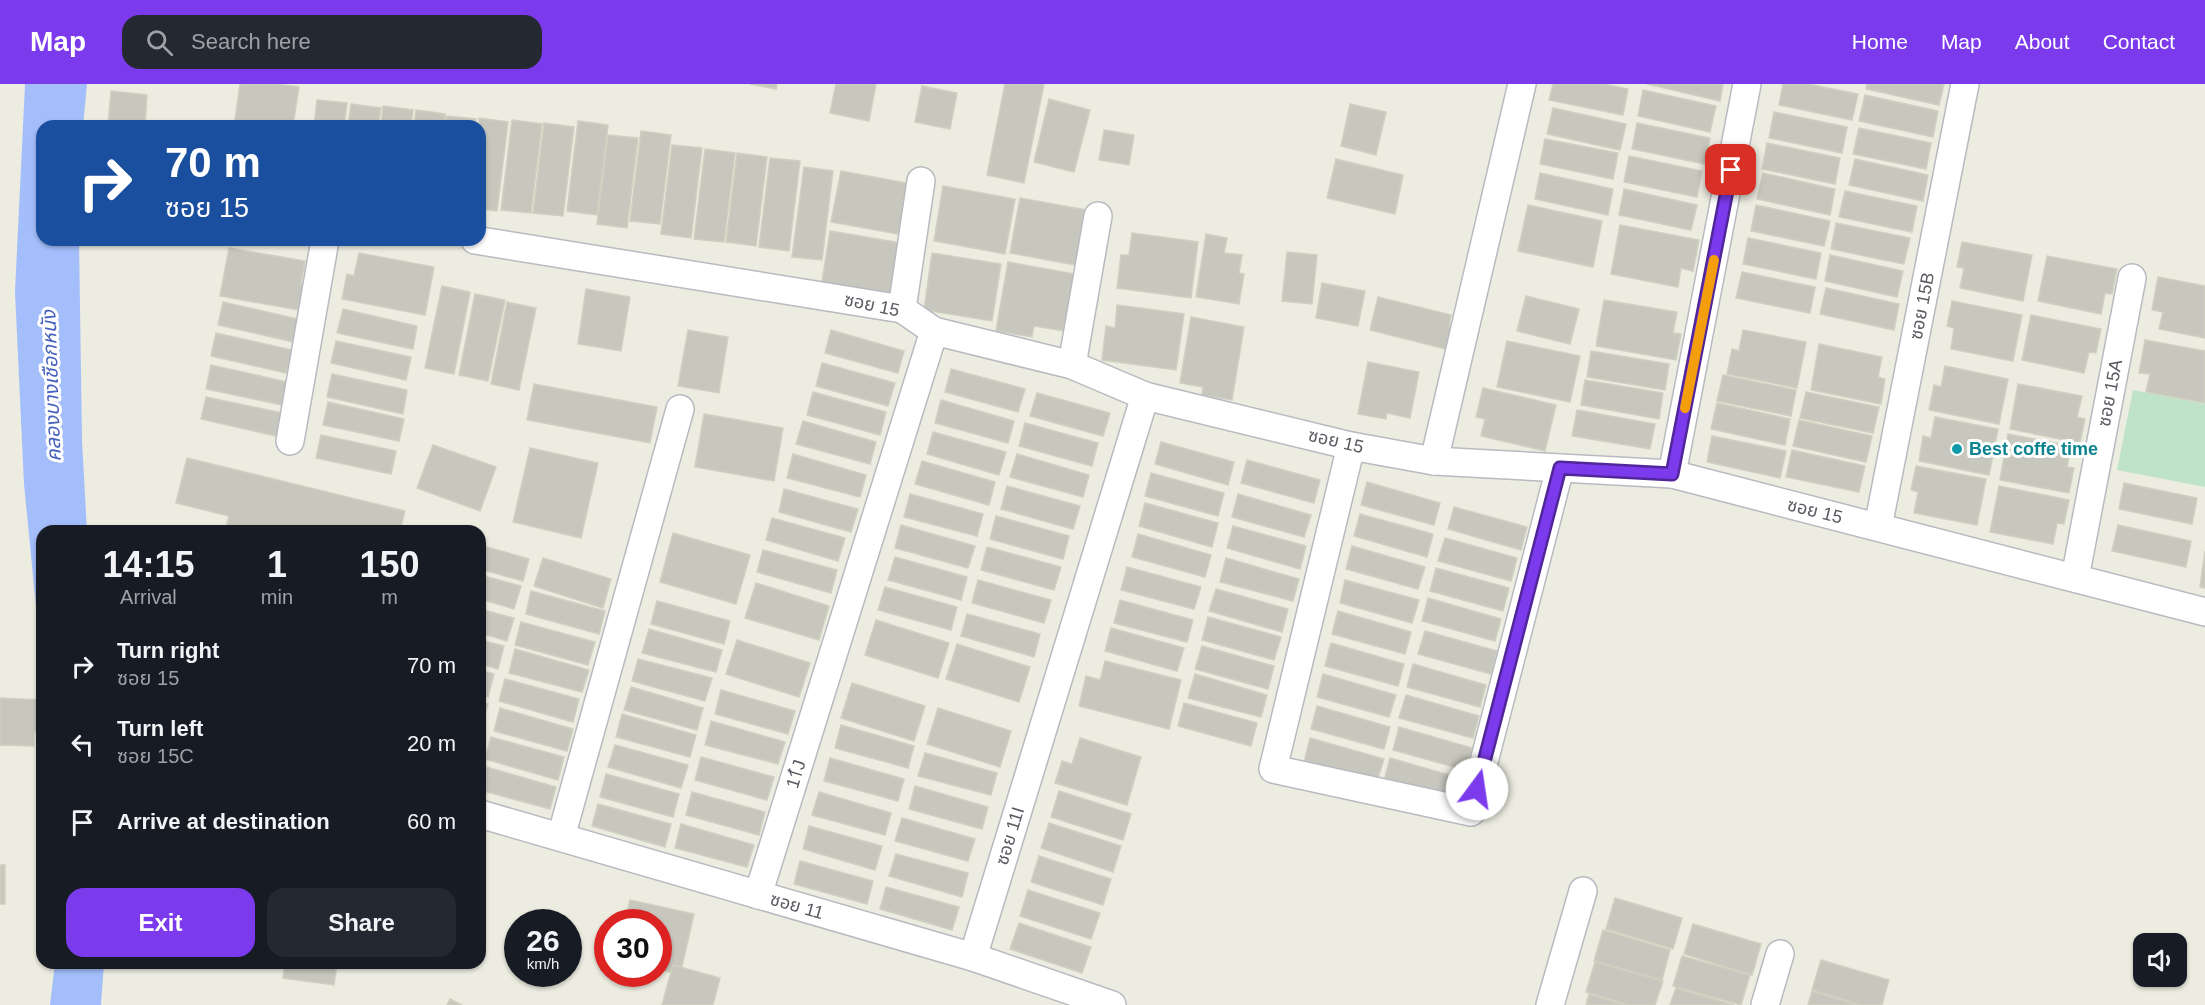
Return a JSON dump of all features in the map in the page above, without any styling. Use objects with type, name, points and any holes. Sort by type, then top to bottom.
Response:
[{"type":"street","points":[[1434,461],[1522,84]]},
{"type":"street","points":[[1672,474],[1747,84]]},
{"type":"street","name":"ซอย 15B","points":[[1878,527],[1965,84]]},
{"type":"street","points":[[902,309],[921,181]]},
{"type":"street","points":[[1072,366],[1098,216]]},
{"type":"street","name":"ซอย 15","points":[[486,242],[902,309],[934,331],[1072,366],[1145,396],[1351,446],[1434,461],[1672,474],[2205,612]]},
{"type":"street","points":[[290,441],[324,246]]},
{"type":"street","name":"ซอย 15A","points":[[2075,578],[2132,278]]},
{"type":"street","name":"11๋J","points":[[758,895],[934,331]]},
{"type":"street","name":"ซอย 11I","points":[[973,957],[1145,396]]},
{"type":"street","points":[[561,837],[680,409]]},
{"type":"street","points":[[1351,446],[1273,769],[1471,812],[1560,468]]},
{"type":"street","name":"ซอย 11","points":[[486,816],[973,957],[1112,1005]]},
{"type":"street","points":[[1550,1005],[1583,891]]},
{"type":"street","points":[[1766,1005],[1780,954]]},
{"type":"green space","points":[[2133,390],[2205,404],[2205,487],[2117,470]]},
{"type":"water","name":"คลองบางเชือกหนัง","points":[[25,84],[87,84],[84,120],[36,120],[36,246],[79,246],[82,441],[87,525],[36,525],[36,606],[24,484],[15,292]]},
{"type":"water","points":[[54,969],[104,969],[101,1005],[50,1005]]},
{"type":"building","points":[[240,84],[276,84],[299,87],[294,120],[235,120]]},
{"type":"building","points":[[750,84],[777,84],[776,89]]},
{"type":"building","points":[[836,84],[876,84],[869,121],[830,113]]},
{"type":"building","points":[[1005,84],[1044,84],[1024,183],[987,175]]},
{"type":"building","points":[[1553,84],[1603,84],[1628,89],[1623,115],[1549,100]]},
{"type":"building","points":[[1647,84],[1723,84],[1720,101]]},
{"type":"building","points":[[1783,84],[1808,84],[1858,94],[1852,120],[1779,105]]},
{"type":"building","points":[[1867,84],[1944,84],[1939,105],[1866,89]]},
{"type":"building","points":[[922,86],[957,93],[950,129],[915,122]]},
{"type":"building","points":[[1643,90],[1716,106],[1710,132],[1638,116]]},
{"type":"building","points":[[111,91],[147,95],[145,120],[109,120]]},
{"type":"building","points":[[1865,95],[1938,111],[1933,137],[1859,121]]},
{"type":"building","points":[[1049,99],[1090,110],[1074,172],[1034,162]]},
{"type":"building","points":[[317,100],[347,103],[345,120],[315,120]]},
{"type":"building","points":[[351,104],[381,108],[379,120],[349,120]]},
{"type":"building","points":[[1350,104],[1386,112],[1376,155],[1341,146]]},
{"type":"building","points":[[383,106],[413,110],[412,120],[382,120]]},
{"type":"building","points":[[1553,108],[1626,124],[1620,150],[1547,134]]},
{"type":"building","points":[[416,110],[445,114],[444,120],[415,120]]},
{"type":"building","points":[[1774,112],[1847,127],[1842,153],[1769,138]]},
{"type":"building","points":[[446,116],[476,119],[476,120],[446,120]]},
{"type":"building","points":[[479,118],[508,122],[497,211],[486,210],[486,120],[479,120]]},
{"type":"building","points":[[512,120],[542,124],[531,213],[501,210]]},
{"type":"building","points":[[578,121],[608,125],[597,215],[567,211]]},
{"type":"building","points":[[544,123],[574,127],[563,216],[533,213]]},
{"type":"building","points":[[1637,123],[1710,138],[1705,164],[1632,149]]},
{"type":"building","points":[[1859,128],[1931,143],[1926,169],[1853,154]]},
{"type":"building","points":[[1104,130],[1134,135],[1129,165],[1099,160]]},
{"type":"building","points":[[641,131],[671,135],[660,224],[630,221]]},
{"type":"building","points":[[608,135],[638,138],[627,228],[597,224]]},
{"type":"building","points":[[1545,139],[1618,153],[1613,179],[1540,164]]},
{"type":"building","points":[[1767,143],[1840,158],[1835,184],[1762,169]]},
{"type":"building","points":[[672,145],[702,148],[691,238],[661,234]]},
{"type":"building","points":[[705,149],[735,153],[724,242],[694,239]]},
{"type":"building","points":[[737,153],[767,157],[756,246],[726,242]]},
{"type":"building","points":[[1629,156],[1702,171],[1697,197],[1624,182]]},
{"type":"building","points":[[770,158],[800,161],[789,251],[759,247]]},
{"type":"building","points":[[1336,159],[1403,175],[1395,214],[1327,198]]},
{"type":"building","points":[[1855,159],[1928,175],[1923,201],[1849,185]]},
{"type":"building","points":[[804,167],[833,171],[822,260],[792,257]]},
{"type":"building","points":[[841,171],[912,184],[903,235],[831,222]]},
{"type":"building","points":[[1540,173],[1613,189],[1608,215],[1535,199]]},
{"type":"building","points":[[1763,173],[1835,189],[1830,215],[1757,199]]},
{"type":"building","points":[[943,186],[1015,199],[1005,254],[934,241]]},
{"type":"building","points":[[1624,189],[1697,205],[1691,230],[1619,215]]},
{"type":"building","points":[[1845,191],[1917,206],[1912,232],[1839,217]]},
{"type":"building","points":[[1020,198],[1087,210],[1081,266],[1010,253]]},
{"type":"building","points":[[1528,205],[1602,221],[1593,267],[1518,251]]},
{"type":"building","points":[[1756,205],[1830,221],[1824,246],[1751,231]]},
{"type":"building","points":[[1836,223],[1910,238],[1904,264],[1831,249]]},
{"type":"building","points":[[1620,225],[1699,240],[1693,271],[1681,268],[1678,287],[1611,274]]},
{"type":"building","points":[[830,231],[902,243],[893,294],[822,282]]},
{"type":"building","points":[[1132,233],[1198,242],[1191,298],[1117,288],[1121,255],[1129,255]]},
{"type":"building","points":[[1206,234],[1227,238],[1224,253],[1242,255],[1239,273],[1244,274],[1239,304],[1196,297]]},
{"type":"building","points":[[1748,238],[1821,253],[1816,279],[1743,264]]},
{"type":"building","points":[[1962,242],[2032,255],[2023,301],[1960,288],[1964,268],[1957,267]]},
{"type":"building","points":[[229,248],[305,261],[301,284],[308,285],[304,311],[220,296]]},
{"type":"building","points":[[1287,252],[1317,255],[1312,304],[1282,301]]},
{"type":"building","points":[[359,253],[434,267],[425,315],[342,299],[347,274],[354,276]]},
{"type":"building","points":[[932,253],[1001,264],[992,321],[924,310]]},
{"type":"building","points":[[1830,255],[1903,271],[1897,297],[1825,281]]},
{"type":"building","points":[[2047,256],[2117,269],[2112,294],[2105,293],[2101,314],[2038,301]]},
{"type":"building","points":[[1008,262],[1075,274],[1070,332],[1034,326],[1032,337],[996,331]]},
{"type":"building","points":[[1742,272],[1815,287],[1810,313],[1736,298]]},
{"type":"building","points":[[2158,277],[2205,286],[2205,338],[2159,329],[2163,312],[2152,310]]},
{"type":"building","points":[[1322,283],[1365,291],[1358,326],[1316,318]]},
{"type":"building","points":[[442,286],[470,292],[454,374],[425,368]]},
{"type":"building","points":[[1826,288],[1899,304],[1894,330],[1820,314]]},
{"type":"building","points":[[586,289],[630,297],[621,351],[578,344]]},
{"type":"building","points":[[475,294],[505,300],[488,381],[459,375]]},
{"type":"building","points":[[1526,296],[1579,309],[1570,344],[1517,331]]},
{"type":"building","points":[[1378,297],[1451,315],[1449,326],[1452,327],[1446,349],[1370,330]]},
{"type":"building","points":[[1604,300],[1677,312],[1673,333],[1681,334],[1676,360],[1596,346]]},
{"type":"building","points":[[1952,301],[2022,315],[2013,361],[1951,349],[1954,328],[1947,326]]},
{"type":"building","points":[[223,302],[298,319],[294,342],[218,325]]},
{"type":"building","points":[[507,302],[536,308],[519,390],[491,384]]},
{"type":"building","points":[[1117,305],[1184,314],[1176,370],[1102,360],[1106,326],[1115,328]]},
{"type":"building","points":[[343,309],[417,326],[413,349],[337,333]]},
{"type":"building","points":[[2031,315],[2101,329],[2096,353],[2089,352],[2084,373],[2022,360]]},
{"type":"building","points":[[1191,317],[1244,327],[1232,400],[1202,395],[1203,387],[1180,383]]},
{"type":"building","points":[[688,330],[728,337],[719,393],[678,386]]},
{"type":"building","points":[[831,330],[904,351],[898,373],[825,353]]},
{"type":"building","points":[[1743,330],[1806,342],[1797,388],[1727,374],[1732,349],[1739,351]]},
{"type":"building","points":[[216,333],[292,350],[286,373],[211,356]]},
{"type":"building","points":[[2145,340],[2205,351],[2205,403],[2146,392],[2150,374],[2139,373]]},
{"type":"building","points":[[336,341],[411,357],[406,380],[331,363]]},
{"type":"building","points":[[1507,341],[1580,356],[1570,402],[1497,387]]},
{"type":"building","points":[[1819,344],[1882,357],[1878,377],[1885,379],[1881,404],[1811,390]]},
{"type":"building","points":[[1591,351],[1669,364],[1665,390],[1587,377]]},
{"type":"building","points":[[1368,362],[1419,372],[1410,418],[1387,413],[1386,419],[1358,414]]},
{"type":"building","points":[[822,363],[895,383],[888,406],[816,386]]},
{"type":"building","points":[[211,365],[287,382],[282,405],[206,389]]},
{"type":"building","points":[[1945,366],[2008,379],[1999,424],[1929,410],[1934,385],[1941,387]]},
{"type":"building","points":[[951,369],[1025,389],[1018,412],[945,392]]},
{"type":"building","points":[[332,374],[407,390],[403,414],[327,397]]},
{"type":"building","points":[[1723,375],[1796,390],[1791,416],[1717,401]]},
{"type":"building","points":[[1585,380],[1663,393],[1659,419],[1581,405]]},
{"type":"building","points":[[534,384],[657,407],[650,443],[527,420]]},
{"type":"building","points":[[2018,384],[2082,396],[2077,417],[2085,419],[2080,443],[2010,429]]},
{"type":"building","points":[[1483,388],[1556,405],[1545,451],[1481,436],[1485,419],[1476,417]]},
{"type":"building","points":[[813,392],[886,412],[880,435],[807,415]]},
{"type":"building","points":[[1806,392],[1879,407],[1873,433],[1800,418]]},
{"type":"building","points":[[1037,393],[1110,413],[1103,436],[1030,416]]},
{"type":"building","points":[[206,397],[282,413],[276,436],[201,419]]},
{"type":"building","points":[[941,400],[1014,421],[1008,443],[935,423]]},
{"type":"building","points":[[328,402],[404,419],[399,441],[323,425]]},
{"type":"building","points":[[1717,403],[1790,419],[1785,445],[1711,429]]},
{"type":"building","points":[[1577,410],[1655,424],[1650,449],[1572,436]]},
{"type":"building","points":[[704,414],[783,428],[774,481],[695,467]]},
{"type":"building","name":"Best coffe time","points":[[1935,417],[1998,429],[1989,475],[1919,461],[1923,436],[1931,438]]},
{"type":"building","points":[[1799,420],[1872,436],[1866,462],[1793,446]]},
{"type":"building","points":[[803,421],[876,442],[870,464],[796,444]]},
{"type":"building","points":[[1025,423],[1098,443],[1092,466],[1019,446]]},
{"type":"building","points":[[933,432],[1006,452],[999,475],[927,454]]},
{"type":"building","points":[[2008,434],[2071,446],[2067,467],[2074,468],[2069,493],[2000,480]]},
{"type":"building","points":[[321,435],[396,451],[391,474],[316,458]]},
{"type":"building","points":[[1712,436],[1786,451],[1780,478],[1707,462]]},
{"type":"building","points":[[1161,442],[1234,462],[1228,485],[1155,464]]},
{"type":"building","points":[[433,445],[496,467],[480,511],[417,488]]},
{"type":"building","points":[[530,448],[598,463],[581,538],[513,522]]},
{"type":"building","points":[[1792,450],[1865,466],[1859,492],[1786,477]]},
{"type":"building","points":[[793,454],[866,475],[860,497],[787,478]]},
{"type":"building","points":[[1017,454],[1089,475],[1083,497],[1010,477]]},
{"type":"building","points":[[187,458],[405,511],[402,525],[227,525],[229,516],[176,503]]},
{"type":"building","points":[[1247,460],[1320,480],[1314,503],[1241,483]]},
{"type":"building","points":[[922,461],[995,482],[989,505],[915,484]]},
{"type":"building","points":[[1916,466],[1986,479],[1977,525],[1914,513],[1918,492],[1911,490]]},
{"type":"building","points":[[1151,473],[1224,493],[1218,516],[1145,496]]},
{"type":"building","points":[[1367,482],[1440,503],[1434,525],[1361,505]]},
{"type":"building","points":[[2124,483],[2197,498],[2192,524],[2119,509]]},
{"type":"building","points":[[1007,486],[1080,506],[1073,529],[1001,509]]},
{"type":"building","points":[[1999,486],[2069,500],[2064,524],[2057,523],[2053,544],[1990,532]]},
{"type":"building","points":[[784,489],[858,509],[851,532],[779,512]]},
{"type":"building","points":[[910,494],[983,514],[977,536],[904,517]]},
{"type":"building","points":[[1238,494],[1311,515],[1304,537],[1232,517]]},
{"type":"building","points":[[1145,503],[1218,523],[1212,547],[1139,526]]},
{"type":"building","points":[[1454,507],[1527,527],[1521,550],[1448,529]]},
{"type":"building","points":[[1360,514],[1433,534],[1427,557],[1354,536]]},
{"type":"building","points":[[996,516],[1069,536],[1063,559],[990,539]]},
{"type":"building","points":[[772,518],[845,538],[838,561],[766,540]]},
{"type":"building","points":[[901,525],[975,546],[968,568],[895,548]]},
{"type":"building","points":[[2118,525],[2191,541],[2186,567],[2112,551]]},
{"type":"building","points":[[1233,526],[1306,546],[1300,569],[1227,548]]},
{"type":"building","points":[[673,533],[750,555],[736,604],[660,582]]},
{"type":"building","points":[[1138,534],[1211,555],[1205,577],[1132,557]]},
{"type":"building","points":[[1445,538],[1517,558],[1511,581],[1438,561]]},
{"type":"building","points":[[1352,546],[1425,567],[1418,589],[1346,569]]},
{"type":"building","points":[[486,547],[529,559],[523,581],[486,571]]},
{"type":"building","points":[[987,547],[1061,567],[1054,590],[981,570]]},
{"type":"building","points":[[763,550],[837,570],[831,593],[757,572]]},
{"type":"building","points":[[2205,551],[2205,588],[2200,587]]},
{"type":"building","points":[[895,557],[967,577],[961,600],[888,580]]},
{"type":"building","points":[[543,558],[611,579],[603,608],[534,586]]},
{"type":"building","points":[[1226,558],[1299,579],[1293,601],[1220,582]]},
{"type":"building","points":[[1127,567],[1201,587],[1194,609],[1121,590]]},
{"type":"building","points":[[1436,568],[1509,588],[1503,611],[1430,591]]},
{"type":"building","points":[[486,577],[521,586],[514,609],[486,601]]},
{"type":"building","points":[[978,580],[1051,600],[1044,623],[972,603]]},
{"type":"building","points":[[1345,580],[1419,600],[1412,623],[1340,603]]},
{"type":"building","points":[[756,583],[829,606],[819,640],[745,618]]},
{"type":"building","points":[[885,587],[957,607],[951,630],[878,610]]},
{"type":"building","points":[[1216,589],[1288,609],[1282,632],[1209,611]]},
{"type":"building","points":[[531,591],[605,611],[599,634],[526,614]]},
{"type":"building","points":[[1428,598],[1501,619],[1495,641],[1422,621]]},
{"type":"building","points":[[1120,600],[1193,620],[1187,642],[1114,623]]},
{"type":"building","points":[[657,601],[730,621],[724,644],[651,624]]},
{"type":"building","points":[[486,611],[514,618],[507,641],[486,635]]},
{"type":"building","points":[[1338,611],[1411,632],[1405,654],[1332,634]]},
{"type":"building","points":[[967,614],[1040,634],[1034,657],[961,636]]},
{"type":"building","points":[[1208,617],[1281,637],[1274,660],[1202,640]]},
{"type":"building","points":[[876,620],[949,643],[938,678],[865,655]]},
{"type":"building","points":[[521,622],[595,642],[588,665],[515,645]]},
{"type":"building","points":[[1111,628],[1184,648],[1177,671],[1105,651]]},
{"type":"building","points":[[649,629],[722,650],[716,672],[642,653]]},
{"type":"building","points":[[1425,631],[1497,651],[1491,674],[1418,654]]},
{"type":"building","points":[[737,640],[810,663],[799,697],[726,674]]},
{"type":"building","points":[[486,642],[504,646],[498,669],[486,666]]},
{"type":"building","points":[[1331,643],[1404,664],[1398,686],[1325,666]]},
{"type":"building","points":[[957,644],[1030,667],[1019,702],[946,679]]},
{"type":"building","points":[[1202,646],[1274,666],[1268,689],[1195,669]]},
{"type":"building","points":[[515,649],[589,670],[582,692],[509,673]]},
{"type":"building","points":[[638,659],[712,678],[705,701],[632,681]]},
{"type":"building","points":[[1105,661],[1181,680],[1169,729],[1079,706],[1086,676],[1100,680]]},
{"type":"building","points":[[1413,664],[1486,685],[1480,707],[1407,687]]},
{"type":"building","points":[[486,672],[494,674],[488,697],[486,696]]},
{"type":"building","points":[[1195,674],[1267,695],[1261,717],[1188,698]]},
{"type":"building","points":[[1323,674],[1396,695],[1389,717],[1317,697]]},
{"type":"building","points":[[505,679],[579,699],[573,722],[499,701]]},
{"type":"building","points":[[852,683],[925,706],[914,741],[841,718]]},
{"type":"building","points":[[631,687],[703,708],[697,730],[624,710]]},
{"type":"building","points":[[721,690],[795,711],[788,734],[715,714]]},
{"type":"building","points":[[1406,695],[1479,716],[1473,738],[1399,718]]},
{"type":"building","points":[[0,698],[36,700],[34,746],[0,745]]},
{"type":"building","points":[[1184,703],[1257,723],[1251,746],[1178,726]]},
{"type":"building","points":[[1317,706],[1390,727],[1384,749],[1311,729]]},
{"type":"building","points":[[500,708],[573,729],[567,751],[494,731]]},
{"type":"building","points":[[938,708],[1011,731],[1000,767],[927,744]]},
{"type":"building","points":[[622,714],[696,735],[690,757],[616,737]]},
{"type":"building","points":[[711,721],[785,742],[778,764],[705,745]]},
{"type":"building","points":[[841,725],[914,746],[908,768],[835,748]]},
{"type":"building","points":[[1399,727],[1472,748],[1465,770],[1393,750]]},
{"type":"building","points":[[491,737],[564,757],[558,780],[486,759]]},
{"type":"building","points":[[1080,738],[1141,757],[1127,805],[1055,783],[1062,761],[1072,764]]},
{"type":"building","points":[[1310,738],[1384,759],[1377,781],[1304,762]]},
{"type":"building","points":[[615,745],[688,765],[681,788],[608,767]]},
{"type":"building","points":[[925,753],[997,773],[991,795],[918,776]]},
{"type":"building","points":[[701,757],[774,777],[767,800],[695,780]]},
{"type":"building","points":[[830,758],[904,779],[898,801],[824,781]]},
{"type":"building","points":[[1390,758],[1463,779],[1456,801],[1384,781]]},
{"type":"building","points":[[486,767],[556,787],[550,809],[486,792]]},
{"type":"building","points":[[606,774],[679,794],[673,817],[600,797]]},
{"type":"building","points":[[915,786],[988,807],[982,829],[909,809]]},
{"type":"building","points":[[1059,791],[1131,814],[1123,840],[1051,817]]},
{"type":"building","points":[[692,792],[765,812],[759,835],[686,815]]},
{"type":"building","points":[[819,792],[891,813],[885,835],[812,815]]},
{"type":"building","points":[[598,804],[671,824],[665,847],[592,826]]},
{"type":"building","points":[[902,818],[975,839],[968,861],[895,841]]},
{"type":"building","points":[[1049,823],[1121,846],[1113,872],[1041,848]]},
{"type":"building","points":[[681,824],[754,845],[747,867],[675,848]]},
{"type":"building","points":[[809,826],[882,846],[875,870],[803,849]]},
{"type":"building","points":[[896,854],[968,873],[962,897],[889,876]]},
{"type":"building","points":[[1039,856],[1111,879],[1103,905],[1031,882]]},
{"type":"building","points":[[800,861],[873,881],[867,904],[794,884]]},
{"type":"building","points":[[0,865],[5,865],[5,904],[0,904]]},
{"type":"building","points":[[886,887],[959,907],[952,930],[880,909]]},
{"type":"building","points":[[1028,890],[1100,913],[1091,939],[1020,916]]},
{"type":"building","points":[[1615,898],[1682,918],[1673,949],[1606,929]]},
{"type":"building","points":[[630,900],[671,909],[628,909]]},
{"type":"building","points":[[672,909],[694,914],[680,975],[672,973]]},
{"type":"building","points":[[1019,923],[1091,947],[1082,973],[1010,949]]},
{"type":"building","points":[[1693,924],[1761,944],[1752,975],[1684,954]]},
{"type":"building","points":[[1603,930],[1670,950],[1662,980],[1594,961]]},
{"type":"building","points":[[1682,956],[1750,975],[1741,1005],[1673,986]]},
{"type":"building","points":[[1821,960],[1889,980],[1882,1005],[1861,1005],[1812,990]]},
{"type":"building","points":[[1595,962],[1663,981],[1655,1005],[1629,1005],[1586,992]]},
{"type":"building","points":[[673,965],[720,978],[713,1005],[662,1005],[667,987],[672,987]]},
{"type":"building","points":[[284,969],[336,969],[334,985],[283,978]]},
{"type":"building","points":[[1676,988],[1734,1005],[1670,1005]]},
{"type":"building","points":[[1812,991],[1859,1005],[1808,1005]]},
{"type":"building","points":[[1589,994],[1626,1005],[1586,1005]]},
{"type":"building","points":[[450,999],[462,1005],[447,1005]]},
{"type":"slow traffic","points":[[1685,408],[1714,260]]},
{"type":"place","name":"Best coffe time","points":[[1957,449]]},
{"type":"route","points":[[1477,789],[1560,468],[1672,474],[1731,170]]}]
